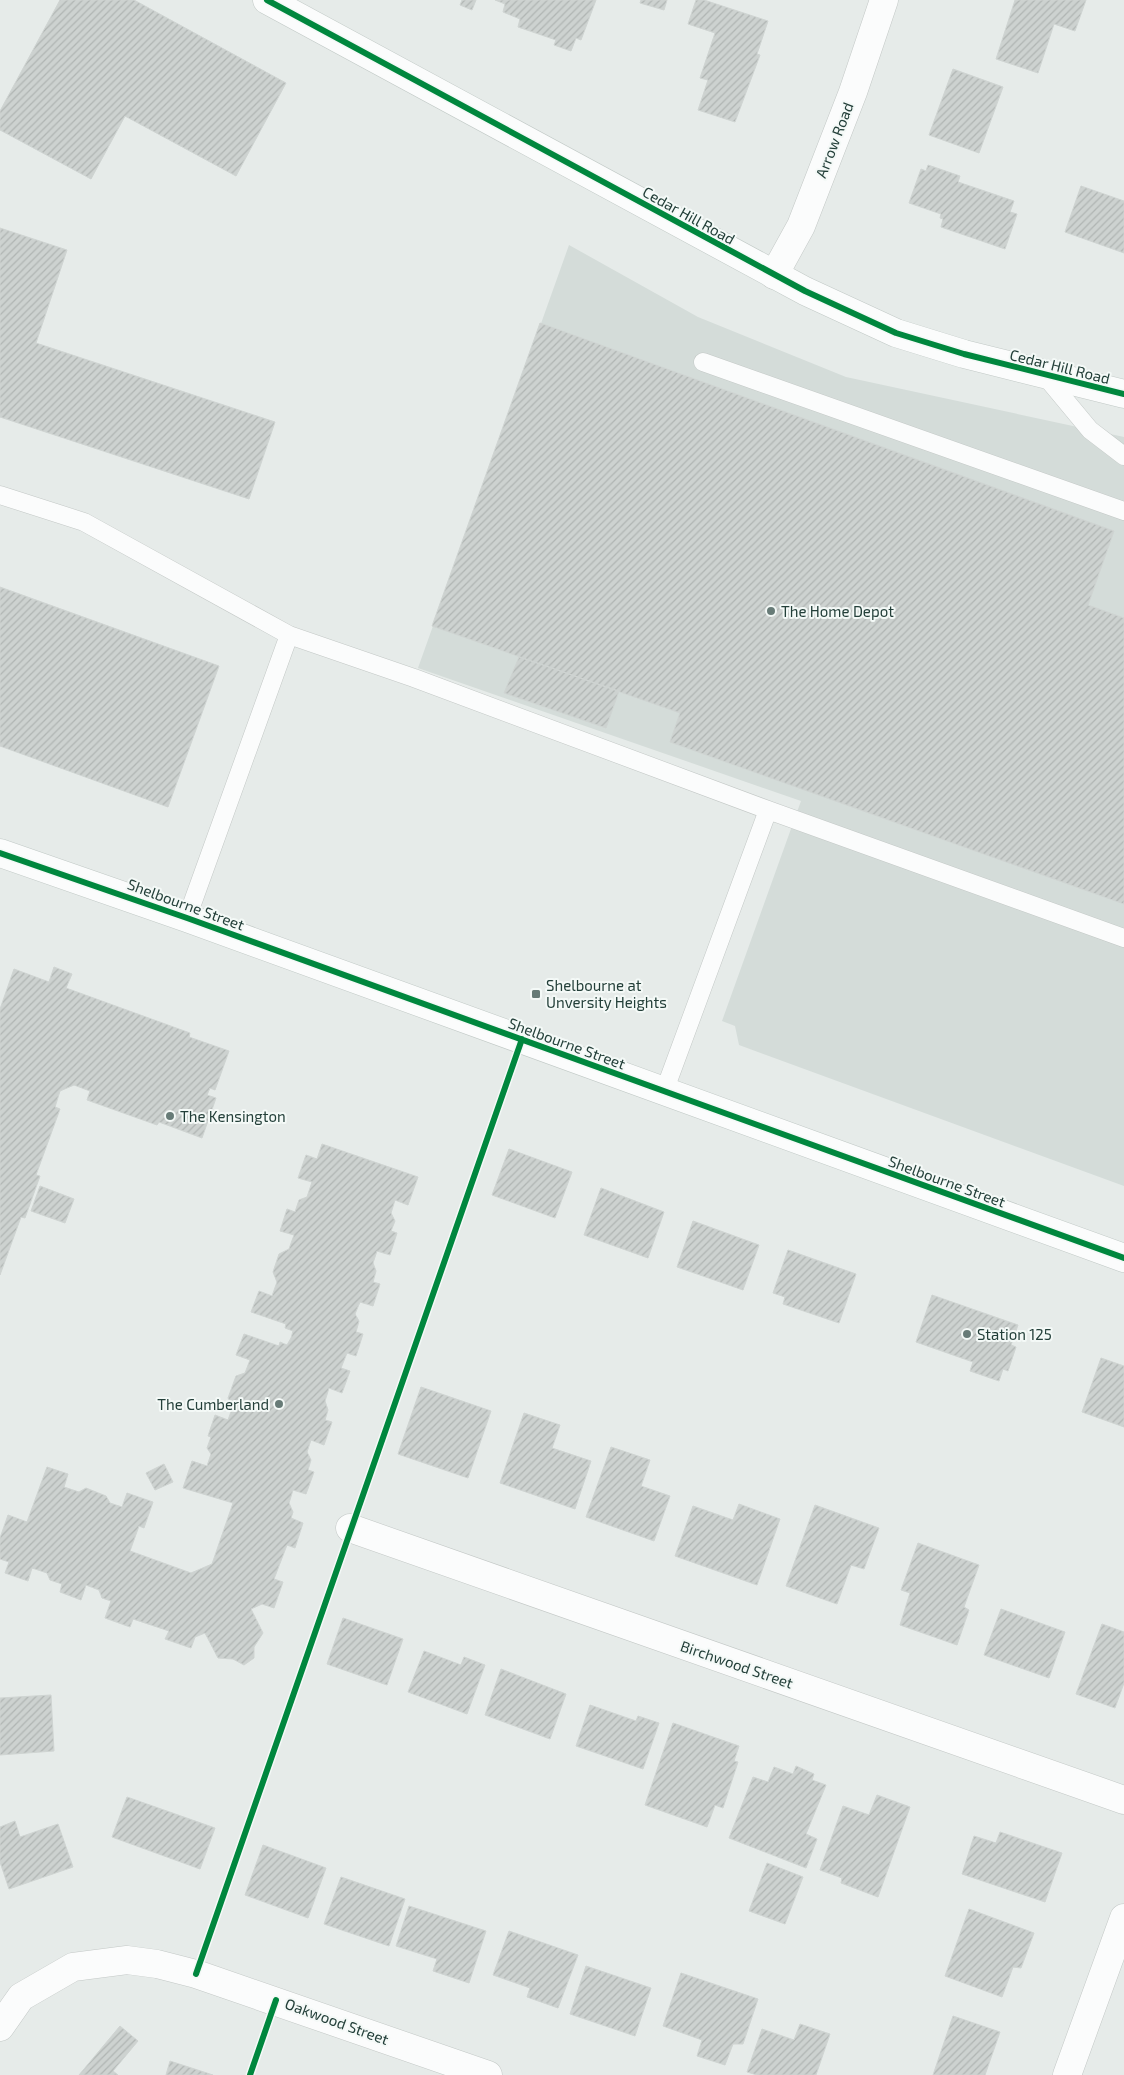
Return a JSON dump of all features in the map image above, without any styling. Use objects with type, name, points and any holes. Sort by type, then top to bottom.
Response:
[{"type":"street","name":"Cedar Hill Road","points":[[267,0],[774,276],[896,333],[1046,377],[1124,394]]},
{"type":"street","name":"Arrow Road","points":[[774,276],[801,226],[853,92],[884,0]]},
{"type":"street","name":"Shelbourne Street","points":[[0,853],[187,918],[1124,1258]]},
{"type":"street","name":"Birchwood Street","points":[[350,1528],[1124,1800]]},
{"type":"street","points":[[1067,2075],[1124,1918]]},
{"type":"street","name":"Oakwood Street","points":[[0,2027],[20,1997],[73,1967],[128,1960],[157,1964],[196,1974],[488,2075]]},
{"type":"lane","points":[[703,362],[1124,511]]},
{"type":"lane","points":[[1046,377],[1090,430],[1124,456]]},
{"type":"lane","points":[[0,495],[84,522],[289,635],[414,678],[768,810],[1124,938]]},
{"type":"lane","points":[[187,918],[289,635]]},
{"type":"lane","points":[[664,1092],[768,810]]},
{"type":"shaded area","points":[[569,245],[698,317],[846,377],[1124,437],[1124,1186],[739,1045],[735,1026],[722,1021],[801,801],[418,668]]},
{"type":"building","points":[[60,0],[134,0],[286,83],[236,176],[125,116],[91,179],[0,130],[0,111]]},
{"type":"building","points":[[462,0],[476,0],[472,10],[460,5]]},
{"type":"building","points":[[495,0],[596,0],[581,40],[576,38],[571,51],[554,45],[556,40],[518,27],[520,19],[503,12],[505,4]]},
{"type":"building","points":[[641,0],[667,0],[664,10],[640,3]]},
{"type":"building","points":[[696,0],[704,0],[768,21],[757,54],[760,55],[735,122],[698,110],[708,80],[700,78],[715,33],[688,24]]},
{"type":"building","points":[[1015,0],[1086,0],[1075,31],[1054,24],[1038,73],[996,59]]},
{"type":"building","points":[[953,69],[1003,87],[979,153],[929,135]]},
{"type":"building","points":[[928,165],[960,176],[958,182],[1014,201],[1010,212],[1017,214],[1005,249],[941,227],[943,219],[940,218],[941,214],[909,203],[921,169],[926,171]]},
{"type":"building","points":[[1081,186],[1124,201],[1124,253],[1065,232]]},
{"type":"building","points":[[0,228],[67,250],[36,343],[275,422],[249,499],[0,417]]},
{"type":"building","name":"The Home Depot","points":[[540,323],[1114,531],[1088,605],[1124,618],[1124,904],[670,742],[680,713],[432,626]]},
{"type":"building","points":[[0,587],[219,666],[168,807],[0,746]]},
{"type":"building","points":[[519,657],[619,691],[606,728],[504,693]]},
{"type":"building","name":"The Kensington","points":[[54,967],[72,974],[66,988],[190,1033],[189,1037],[229,1051],[215,1090],[210,1088],[207,1095],[216,1098],[202,1138],[159,1122],[157,1125],[87,1100],[90,1091],[74,1085],[60,1091],[55,1107],[60,1109],[36,1175],[40,1176],[25,1218],[21,1217],[0,1275],[0,1009],[14,969],[49,982]]},
{"type":"building","name":"The Cumberland","points":[[322,1144],[418,1177],[408,1205],[395,1200],[391,1213],[395,1221],[391,1231],[397,1233],[390,1255],[377,1251],[373,1263],[376,1271],[373,1282],[380,1284],[373,1306],[360,1302],[355,1314],[359,1321],[356,1332],[363,1334],[356,1356],[347,1353],[341,1368],[350,1371],[342,1393],[329,1388],[325,1401],[328,1410],[325,1420],[332,1422],[324,1445],[311,1440],[307,1452],[311,1460],[308,1470],[314,1472],[306,1494],[293,1490],[289,1503],[293,1512],[291,1518],[303,1523],[295,1548],[287,1545],[274,1579],[283,1582],[274,1608],[262,1604],[251,1609],[263,1633],[254,1647],[254,1658],[244,1665],[233,1659],[218,1658],[205,1633],[195,1637],[191,1648],[165,1639],[169,1631],[133,1619],[130,1627],[105,1618],[111,1601],[102,1598],[99,1590],[86,1585],[81,1600],[60,1592],[62,1584],[50,1580],[47,1573],[32,1568],[28,1581],[5,1573],[9,1562],[0,1559],[0,1538],[8,1515],[27,1522],[47,1467],[68,1474],[64,1487],[79,1492],[86,1488],[106,1496],[110,1503],[122,1507],[127,1493],[153,1502],[144,1528],[139,1526],[130,1551],[191,1573],[212,1564],[233,1503],[183,1488],[192,1461],[207,1466],[211,1454],[207,1448],[211,1437],[208,1436],[215,1415],[228,1420],[233,1406],[228,1398],[236,1376],[245,1373],[250,1360],[236,1355],[244,1334],[279,1346],[280,1342],[287,1345],[291,1338],[293,1331],[285,1328],[286,1324],[251,1312],[259,1291],[272,1296],[277,1282],[273,1272],[279,1254],[289,1249],[294,1235],[280,1231],[287,1209],[295,1212],[299,1200],[307,1197],[312,1182],[298,1178],[306,1155],[317,1159]]},
{"type":"building","points":[[509,1149],[572,1172],[555,1218],[492,1195]]},
{"type":"building","points":[[40,1186],[74,1199],[65,1223],[31,1211]]},
{"type":"building","points":[[601,1188],[664,1212],[648,1258],[584,1235]]},
{"type":"building","points":[[693,1221],[759,1245],[743,1290],[677,1267]]},
{"type":"building","points":[[788,1250],[856,1274],[839,1323],[783,1304],[785,1297],[773,1293]]},
{"type":"building","name":"Station 125","points":[[932,1295],[1018,1325],[1011,1345],[1016,1347],[1008,1371],[1003,1369],[999,1381],[970,1371],[973,1362],[916,1342]]},
{"type":"building","points":[[1101,1358],[1124,1366],[1124,1427],[1082,1412]]},
{"type":"building","points":[[421,1387],[491,1411],[468,1478],[398,1454]]},
{"type":"building","points":[[524,1413],[560,1425],[552,1448],[591,1461],[575,1509],[500,1483]]},
{"type":"building","points":[[611,1447],[650,1460],[641,1486],[670,1496],[654,1541],[586,1517]]},
{"type":"building","points":[[164,1464],[173,1482],[155,1490],[146,1473]]},
{"type":"building","points":[[739,1504],[780,1519],[757,1585],[675,1556],[693,1506],[733,1520]]},
{"type":"building","points":[[815,1505],[879,1528],[864,1569],[851,1565],[837,1604],[786,1586]]},
{"type":"building","points":[[918,1543],[979,1565],[964,1607],[969,1610],[957,1645],[900,1625],[910,1593],[901,1590]]},
{"type":"building","points":[[1001,1609],[1065,1632],[1049,1678],[984,1655]]},
{"type":"building","points":[[343,1618],[403,1639],[387,1685],[327,1664]]},
{"type":"building","points":[[1102,1624],[1124,1632],[1124,1683],[1115,1708],[1076,1694]]},
{"type":"building","points":[[424,1651],[461,1665],[464,1657],[485,1665],[467,1714],[408,1692]]},
{"type":"building","points":[[501,1669],[566,1694],[550,1739],[485,1715]]},
{"type":"building","points":[[51,1695],[54,1751],[0,1755],[0,1698]]},
{"type":"building","points":[[590,1705],[636,1721],[638,1716],[659,1723],[643,1769],[576,1746]]},
{"type":"building","points":[[673,1723],[739,1746],[734,1761],[738,1762],[723,1808],[715,1805],[707,1827],[645,1805]]},
{"type":"building","points":[[796,1766],[814,1774],[812,1780],[826,1785],[806,1834],[817,1839],[806,1868],[729,1838],[753,1777],[768,1782],[774,1767],[793,1774]]},
{"type":"building","points":[[877,1795],[910,1807],[878,1897],[841,1883],[842,1878],[820,1870],[843,1806],[869,1815]]},
{"type":"building","points":[[127,1797],[215,1828],[200,1869],[112,1837]]},
{"type":"building","points":[[15,1821],[20,1837],[58,1824],[73,1867],[9,1889],[0,1862],[0,1827]]},
{"type":"building","points":[[1000,1832],[1062,1853],[1045,1902],[962,1874],[974,1836],[996,1843]]},
{"type":"building","points":[[263,1845],[326,1868],[308,1918],[245,1895]]},
{"type":"building","points":[[767,1863],[803,1877],[785,1924],[749,1911]]},
{"type":"building","points":[[341,1877],[405,1899],[389,1946],[324,1924]]},
{"type":"building","points":[[409,1906],[486,1931],[469,1983],[433,1971],[437,1959],[396,1946]]},
{"type":"building","points":[[969,1909],[1034,1933],[1021,1968],[1013,1967],[1002,1997],[945,1976]]},
{"type":"building","points":[[509,1931],[578,1955],[558,2008],[527,1997],[530,1988],[493,1975]]},
{"type":"building","points":[[586,1966],[651,1988],[635,2036],[570,2014]]},
{"type":"building","points":[[681,1973],[758,1999],[743,2044],[733,2044],[725,2065],[697,2056],[702,2040],[663,2026]]},
{"type":"building","points":[[953,2016],[1000,2032],[985,2075],[933,2075]]},
{"type":"building","points":[[800,2024],[830,2034],[816,2075],[757,2075],[747,2072],[762,2029],[794,2040]]},
{"type":"building","points":[[120,2026],[138,2041],[113,2071],[118,2075],[79,2075]]},
{"type":"building","points":[[170,2061],[213,2075],[166,2075]]},
{"type":"cycle path","points":[[267,0],[805,291],[896,333],[964,354],[1124,394]]},
{"type":"cycle path","points":[[0,853],[187,918],[1124,1258]]},
{"type":"cycle path","points":[[196,1974],[522,1039]]},
{"type":"cycle path","points":[[250,2075],[276,2000]]},
{"type":"place","name":"The Home Depot","points":[[771,611]]},
{"type":"place","name":"Shelbourne at Unversity Heights","points":[[536,994]]},
{"type":"place","name":"The Kensington","points":[[170,1116]]},
{"type":"place","name":"Station 125","points":[[967,1334]]},
{"type":"place","name":"The Cumberland","points":[[279,1404]]}]
